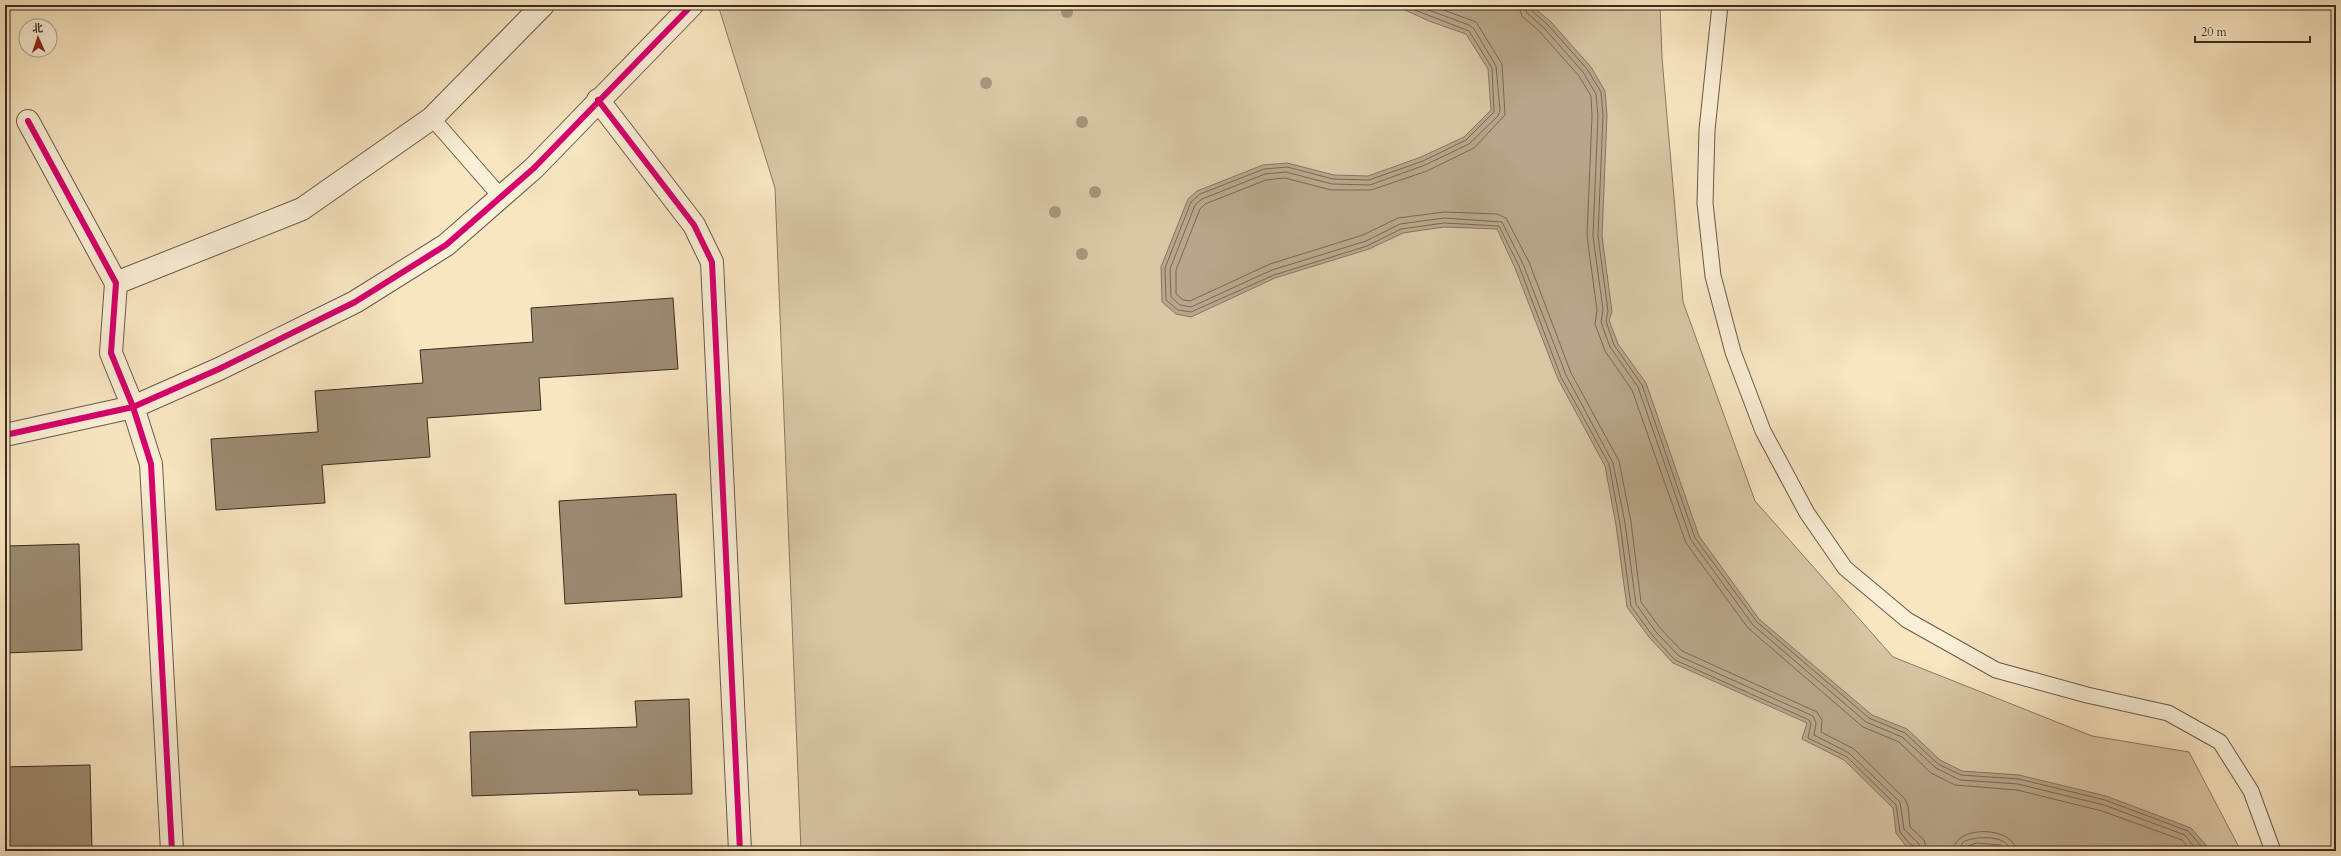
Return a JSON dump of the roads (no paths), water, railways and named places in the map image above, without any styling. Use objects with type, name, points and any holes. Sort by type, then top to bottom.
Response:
[{"type":"street","points":[[116,283],[302,209],[432,118],[543,5]]},
{"type":"street","points":[[5,435],[133,407],[219,369],[354,302],[446,245],[534,168],[598,100],[692,5]]},
{"type":"street","points":[[598,100],[694,225],[712,262],[740,851]]},
{"type":"street","points":[[28,121],[116,283],[111,353],[133,407],[151,464],[172,851]]},
{"type":"lane","points":[[1720,5],[1706,145],[1705,204],[1713,276],[1733,352],[1763,431],[1807,513],[1846,568],[1907,620],[1996,670],[2087,695],[2168,713],[2220,742],[2251,791],[2273,851]]},
{"type":"lane","points":[[432,118],[501,197]]},
{"type":"water","points":[[1394,5],[1531,5],[1551,22],[1591,67],[1605,91],[1607,115],[1602,236],[1612,312],[1609,320],[1618,344],[1646,383],[1699,536],[1759,619],[1872,715],[1907,729],[1940,760],[1962,771],[2019,775],[2106,796],[2191,828],[2206,845],[2206,851],[2019,851],[1977,847],[1960,851],[1915,851],[1906,846],[1896,833],[1893,808],[1844,760],[1802,739],[1807,723],[1673,663],[1649,637],[1627,607],[1616,525],[1605,466],[1558,379],[1515,268],[1497,229],[1444,227],[1403,233],[1369,249],[1275,278],[1191,317],[1176,314],[1162,302],[1161,267],[1188,199],[1197,191],[1263,165],[1287,163],[1334,175],[1368,176],[1421,157],[1464,137],[1491,110],[1488,69],[1466,34],[1429,21]]}]
